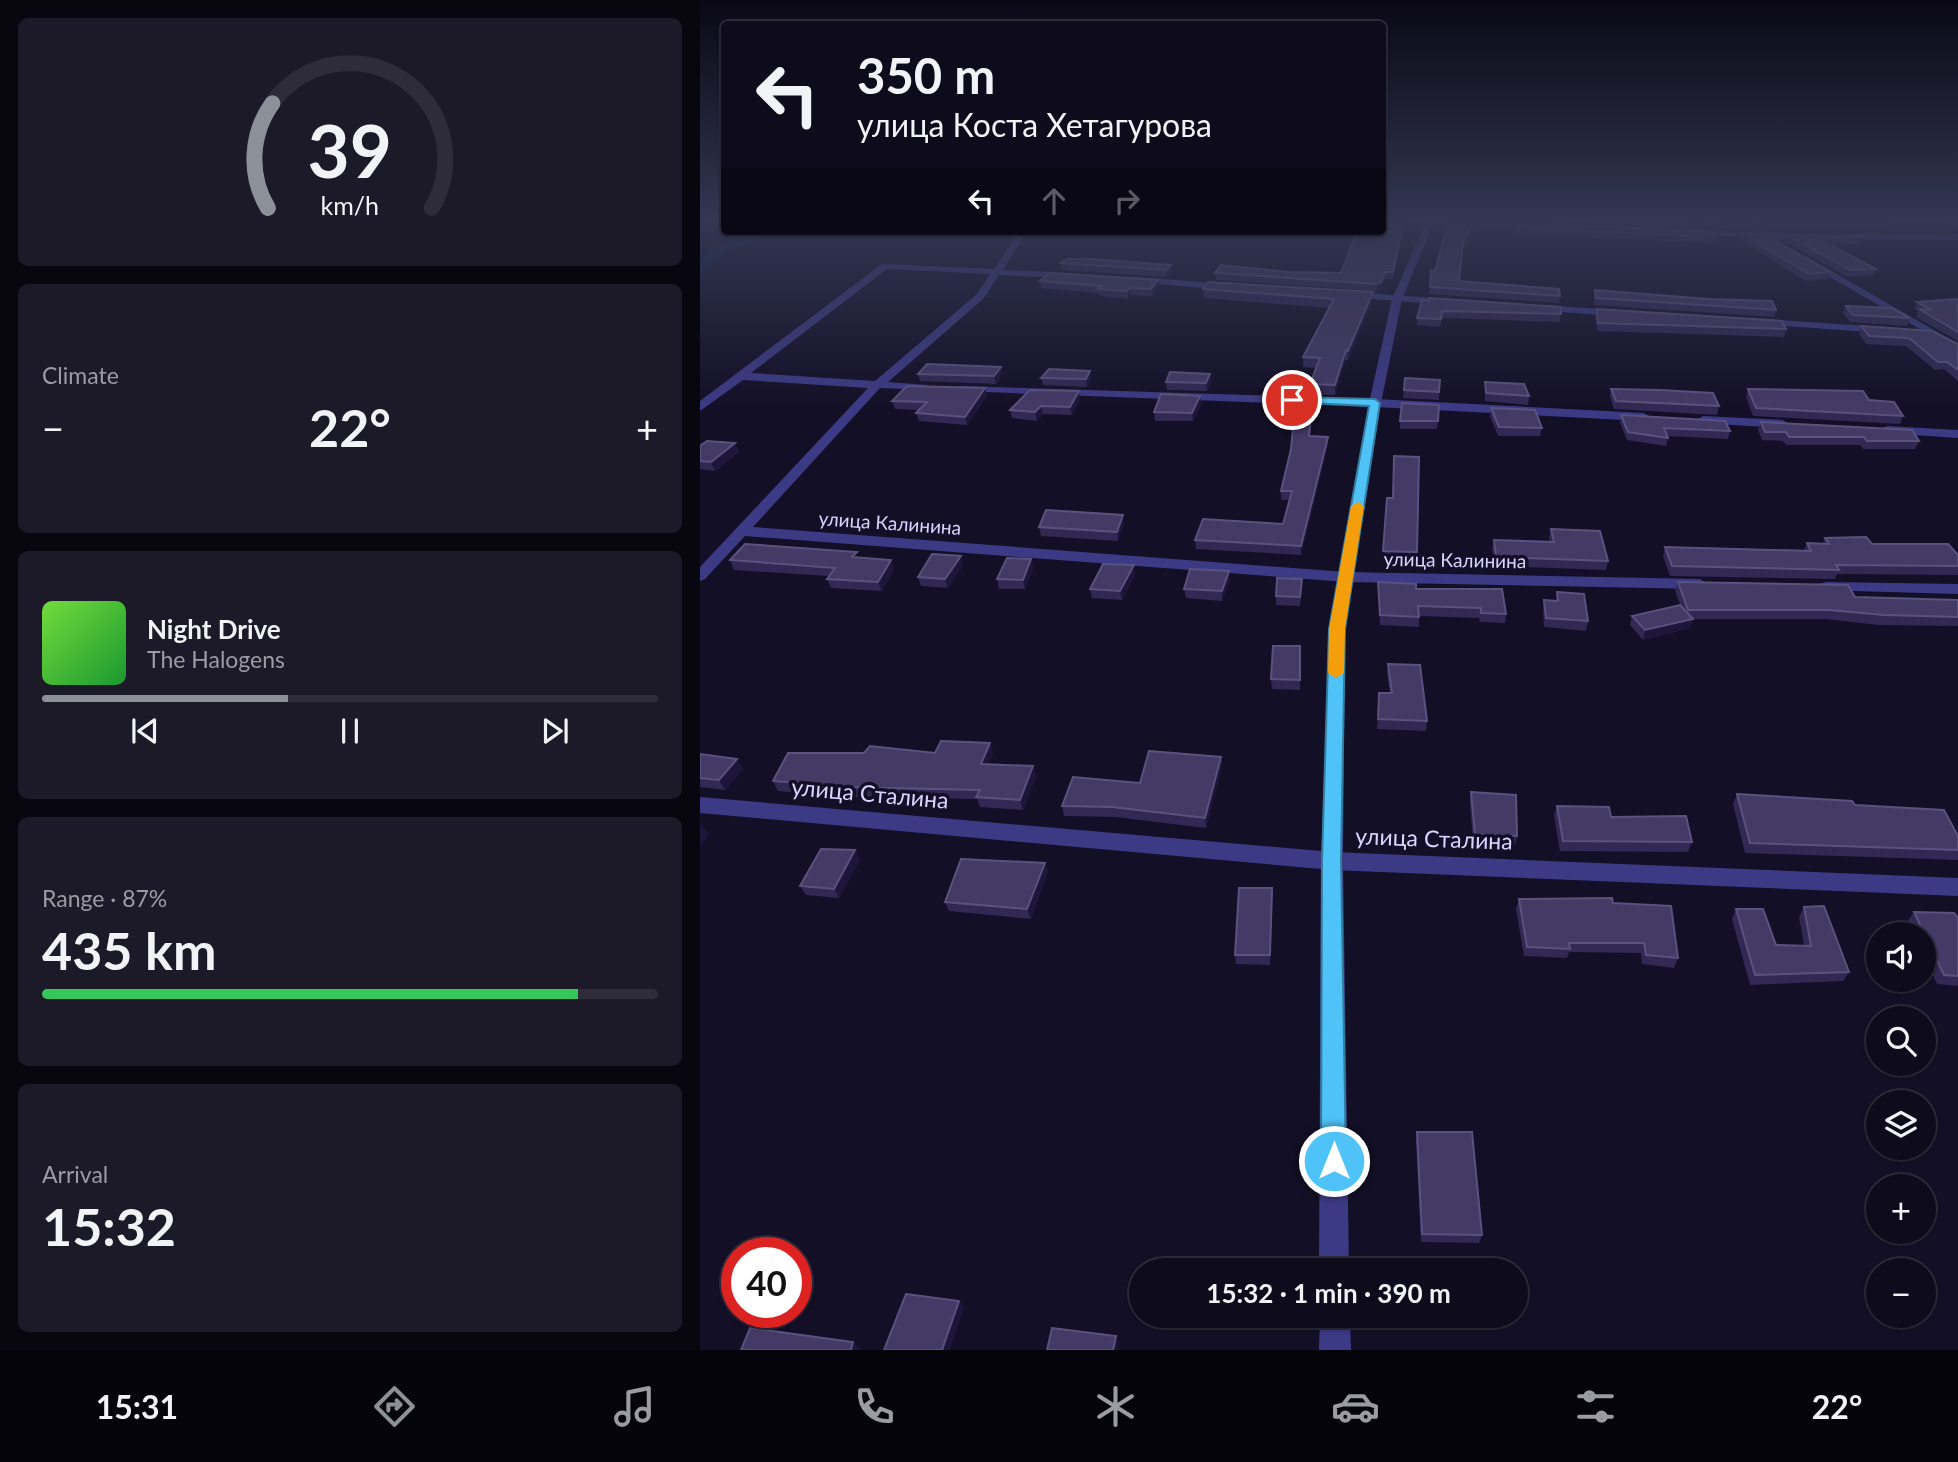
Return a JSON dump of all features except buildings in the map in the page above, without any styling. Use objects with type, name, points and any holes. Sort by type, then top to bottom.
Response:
[{"type":"street","points":[[700,407],[865,282]]},
{"type":"street","points":[[700,576],[876,386],[960,316],[981,296],[991,282]]},
{"type":"street","points":[[1163,282],[1246,288]]},
{"type":"street","points":[[1334,1258],[1332,861],[1337,629],[1375,403],[1397,299],[1404,282]]},
{"type":"street","points":[[1845,282],[1958,348]]},
{"type":"street","points":[[1342,295],[1466,303]]},
{"type":"street","points":[[1521,306],[1630,313]]},
{"type":"street","points":[[1754,321],[1891,330]]},
{"type":"street","points":[[1905,331],[1932,333]]},
{"type":"street","points":[[738,376],[876,386],[1375,403],[1653,417]]},
{"type":"street","points":[[1694,420],[1791,425]]},
{"type":"street","points":[[1875,429],[1958,434]]},
{"type":"street","name":"улица Калинина","points":[[743,531],[1346,577],[1721,584]]},
{"type":"street","points":[[1805,586],[1958,589]]},
{"type":"street","name":"улица Сталина","points":[[700,805],[1332,861],[1958,887]]},
{"type":"street","points":[[1335,1328],[1335,1350]]},
{"type":"slow traffic","points":[[1336,673],[1337,629],[1358,506]]},
{"type":"route","points":[[1292,400],[1375,403],[1337,629],[1332,861],[1334,1161]]}]
